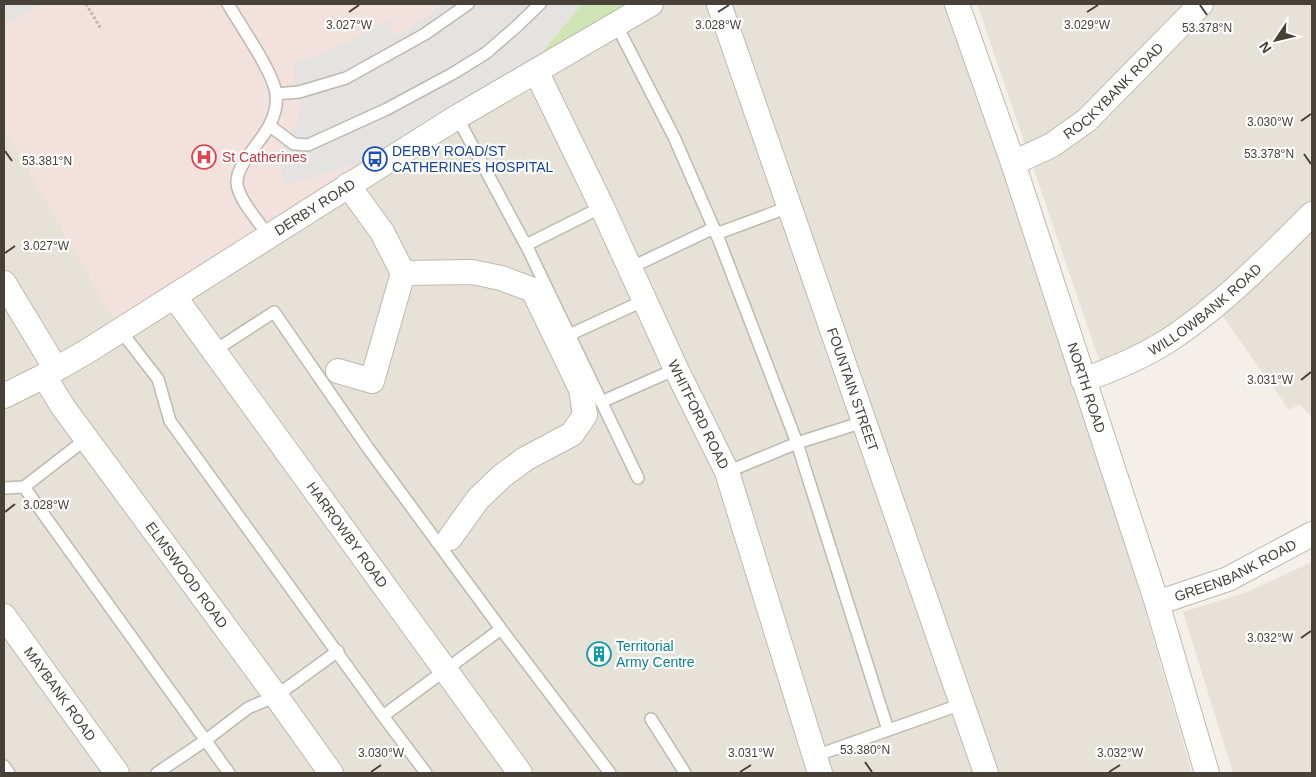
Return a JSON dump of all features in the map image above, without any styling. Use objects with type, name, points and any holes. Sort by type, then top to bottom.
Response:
[{"type":"street","name":"DERBY ROAD","points":[[4,396],[50,373],[457,117],[651,4]]},
{"type":"street","name":"FOUNTAIN STREET","points":[[719,4],[986,773]]},
{"type":"street","name":"NORTH ROAD","points":[[957,4],[1013,163],[1157,604],[1207,773]]},
{"type":"street","name":"ROCKYBANK ROAD","points":[[1013,163],[1052,144],[1087,120],[1201,4]]},
{"type":"street","name":"WHITFORD ROAD","points":[[536,71],[602,207],[676,369],[727,472],[817,764]]},
{"type":"street","points":[[338,371],[372,381],[403,273],[382,232],[348,185]]},
{"type":"street","name":"WILLOWBANK ROAD","points":[[1083,380],[1105,373],[1166,341],[1234,288],[1312,214]]},
{"type":"street","points":[[403,273],[472,272],[501,278],[533,290],[581,389],[585,415],[572,434],[525,459],[502,476],[478,499],[450,538]]},
{"type":"street","name":"ELMSWOOD ROAD","points":[[4,283],[50,373],[63,407],[331,773]]},
{"type":"street","name":"HARROWBY ROAD","points":[[174,296],[444,671],[520,773]]},
{"type":"street","name":"GREENBANK ROAD","points":[[1157,604],[1228,579],[1312,534]]},
{"type":"street","name":"MAYBANK ROAD","points":[[4,616],[117,773]]},
{"type":"lane","points":[[228,4],[272,78],[276,94],[275,110],[270,126],[240,170],[237,183],[242,198],[268,235]]},
{"type":"lane","points":[[276,94],[299,92],[346,78],[424,34],[468,4]]},
{"type":"lane","points":[[270,126],[294,144],[308,145],[387,109],[452,74],[486,53],[540,4]]},
{"type":"lane","points":[[616,24],[674,137],[715,231],[797,443],[888,730]]},
{"type":"lane","points":[[457,117],[526,245],[638,478]]},
{"type":"lane","points":[[526,245],[602,207]]},
{"type":"lane","points":[[630,268],[715,231],[789,207]]},
{"type":"lane","points":[[569,335],[645,300]]},
{"type":"lane","points":[[214,351],[274,312],[368,448],[610,773]]},
{"type":"lane","points":[[120,330],[158,379],[170,421],[426,773]]},
{"type":"lane","points":[[601,402],[676,369]]},
{"type":"lane","points":[[727,472],[797,443],[863,422]]},
{"type":"lane","points":[[4,488],[24,487],[86,439]]},
{"type":"lane","points":[[24,487],[229,773]]},
{"type":"lane","points":[[383,716],[501,629]]},
{"type":"lane","points":[[157,773],[206,740],[248,708],[276,696],[338,651]]},
{"type":"lane","points":[[817,764],[888,730],[962,704]]},
{"type":"lane","points":[[651,719],[685,773]]},
{"type":"lane","points":[[4,766],[9,773]]},
{"type":"path","points":[[86,4],[101,28]]},
{"type":"shaded area","name":"St Catherines","points":[[4,4],[628,4],[120,330],[4,129]]},
{"type":"shaded area","points":[[4,4],[42,4],[4,26]]},
{"type":"shaded area","points":[[441,4],[582,4],[531,65],[451,112],[356,164],[285,185],[277,156],[299,119],[300,102],[292,65],[348,42],[388,20],[396,36],[419,22]]},
{"type":"shaded area","points":[[666,4],[944,4],[1002,167],[1139,589],[1192,773],[4,773],[4,129],[557,61]]},
{"type":"shaded area","points":[[977,4],[1312,4],[1312,418],[1300,404],[1289,410],[1215,305],[1106,380]]},
{"type":"shaded area","points":[[1312,562],[1312,773],[1233,773],[1183,612],[1247,592]]},
{"type":"green space","points":[[582,4],[626,5],[531,65]]},
{"type":"place","name":"St Catherines","points":[[204,157]]},
{"type":"place","name":"DERBY ROAD/ST CATHERINES HOSPITAL","points":[[375,159]]},
{"type":"place","name":"Territorial Army Centre","points":[[599,654]]}]
